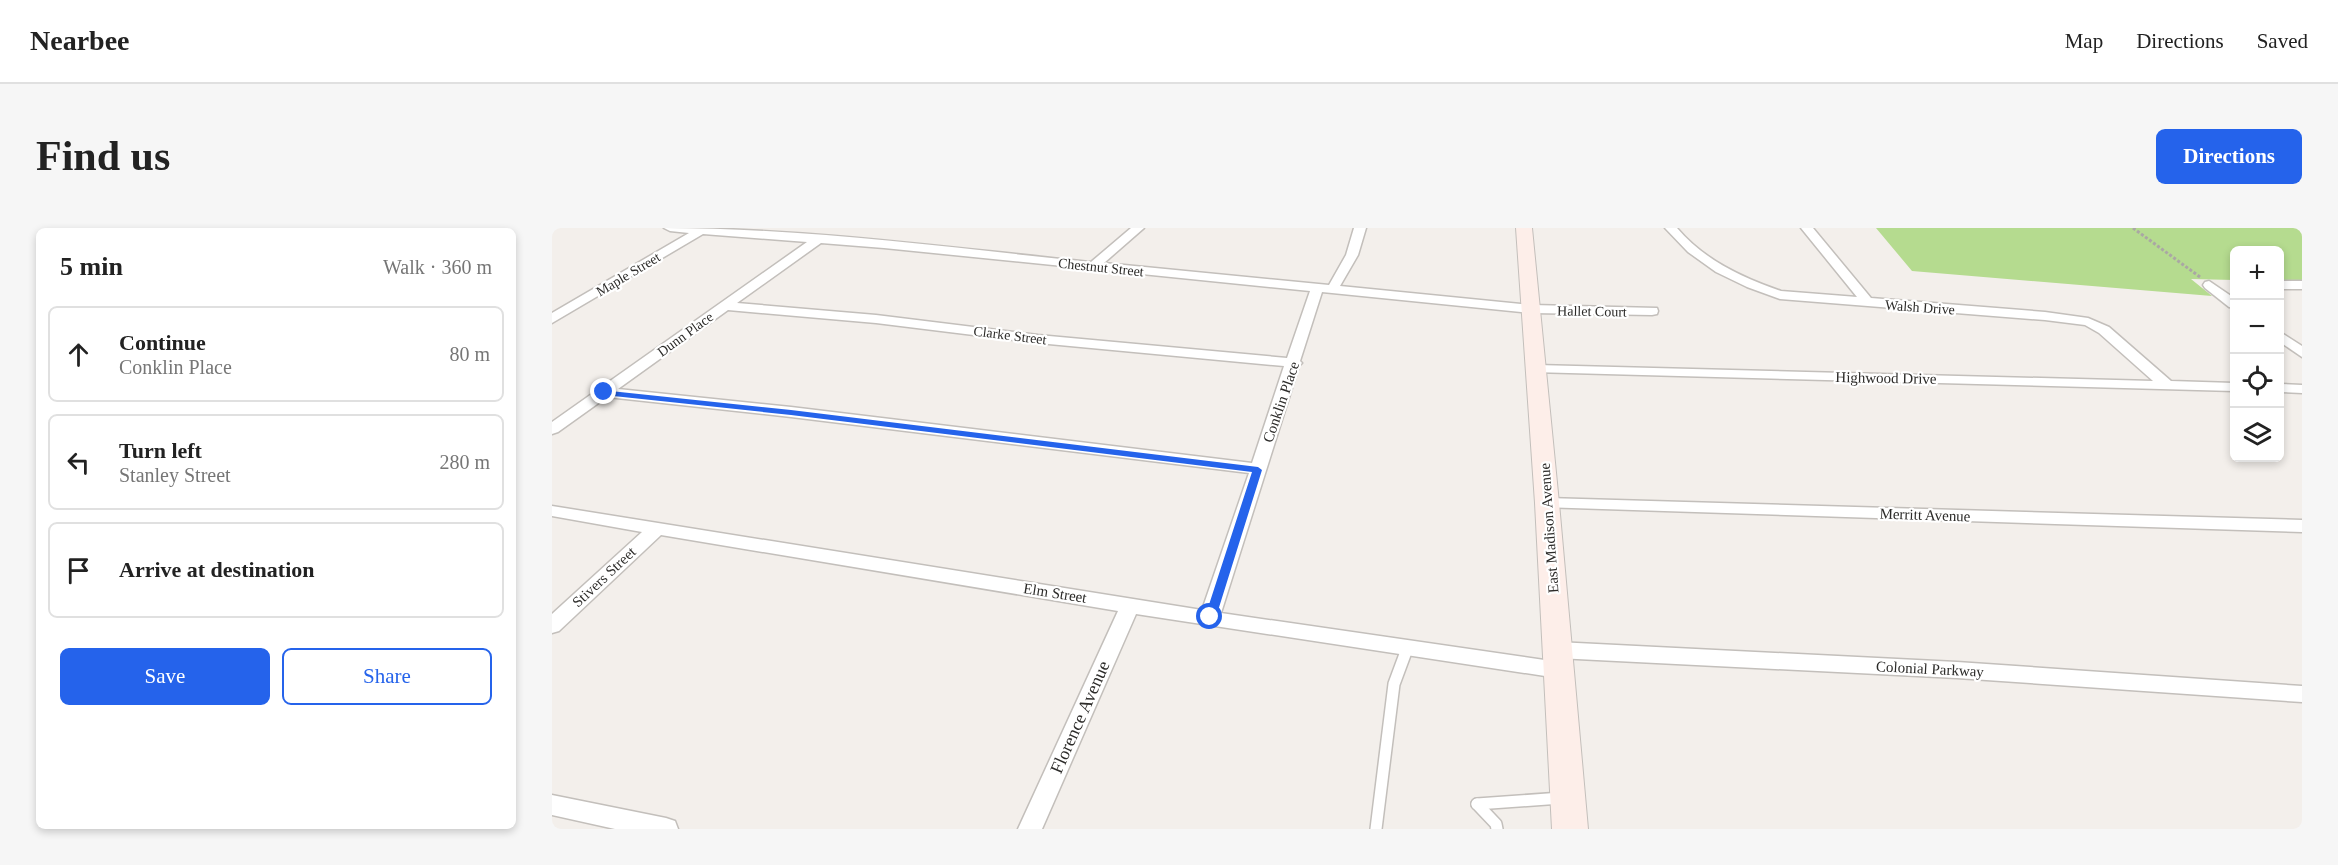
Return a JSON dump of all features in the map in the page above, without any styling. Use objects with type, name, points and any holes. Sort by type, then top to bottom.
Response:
[{"type":"main road","name":"East Madison Avenue","points":[[1524,228],[1537,369],[1570,829]]},
{"type":"street","name":"Chestnut Street","points":[[670,228],[702,229],[1532,309]]},
{"type":"street","points":[[1092,267],[1138,228]]},
{"type":"street","name":"Conklin Place","points":[[1210,617],[1295,363],[1325,289],[1352,255],[1360,228]]},
{"type":"street","name":"Walsh Drive","points":[[1671,228],[1688,247],[1750,285],[1796,298],[2045,316],[2088,322],[2104,330],[2167,385]]},
{"type":"street","points":[[1807,228],[1868,303]]},
{"type":"street","name":"Maple Street","points":[[552,319],[702,229]]},
{"type":"street","name":"Dunn Place","points":[[552,429],[818,240]]},
{"type":"street","points":[[2210,285],[2230,285]]},
{"type":"street","points":[[2210,285],[2230,300]]},
{"type":"street","points":[[2284,285],[2302,285]]},
{"type":"street","name":"Clarke Street","points":[[725,306],[1295,363]]},
{"type":"street","name":"Hallet Court","points":[[1532,309],[1591,312],[1652,311]]},
{"type":"street","points":[[2284,339],[2302,342]]},
{"type":"street","points":[[2284,340],[2302,353]]},
{"type":"street","name":"Highwood Drive","points":[[1537,369],[2230,387]]},
{"type":"street","points":[[2284,388],[2302,389]]},
{"type":"street","points":[[604,392],[791,412],[1258,470]]},
{"type":"street","name":"Merritt Avenue","points":[[1547,503],[2302,526]]},
{"type":"street","name":"Elm Street","points":[[552,511],[1407,649],[1558,660]]},
{"type":"street","name":"Stivers Street","points":[[552,626],[657,528]]},
{"type":"street","name":"Florence Avenue","points":[[1030,829],[1130,606]]},
{"type":"street","name":"Colonial Parkway","points":[[1558,660],[1957,670],[2302,694]]},
{"type":"street","points":[[552,805],[666,829]]},
{"type":"lane","points":[[1376,829],[1394,684],[1407,649]]},
{"type":"lane","points":[[1497,829],[1496,824],[1477,804],[1568,797]]},
{"type":"path","points":[[2133,228],[2210,285]]},
{"type":"green space","points":[[1876,228],[2302,228],[2302,281],[2284,281],[2284,246],[2230,246],[2230,280],[2191,279],[2212,296],[1912,271]]},
{"type":"route","points":[[604,392],[791,412],[1258,470],[1210,617]]}]
